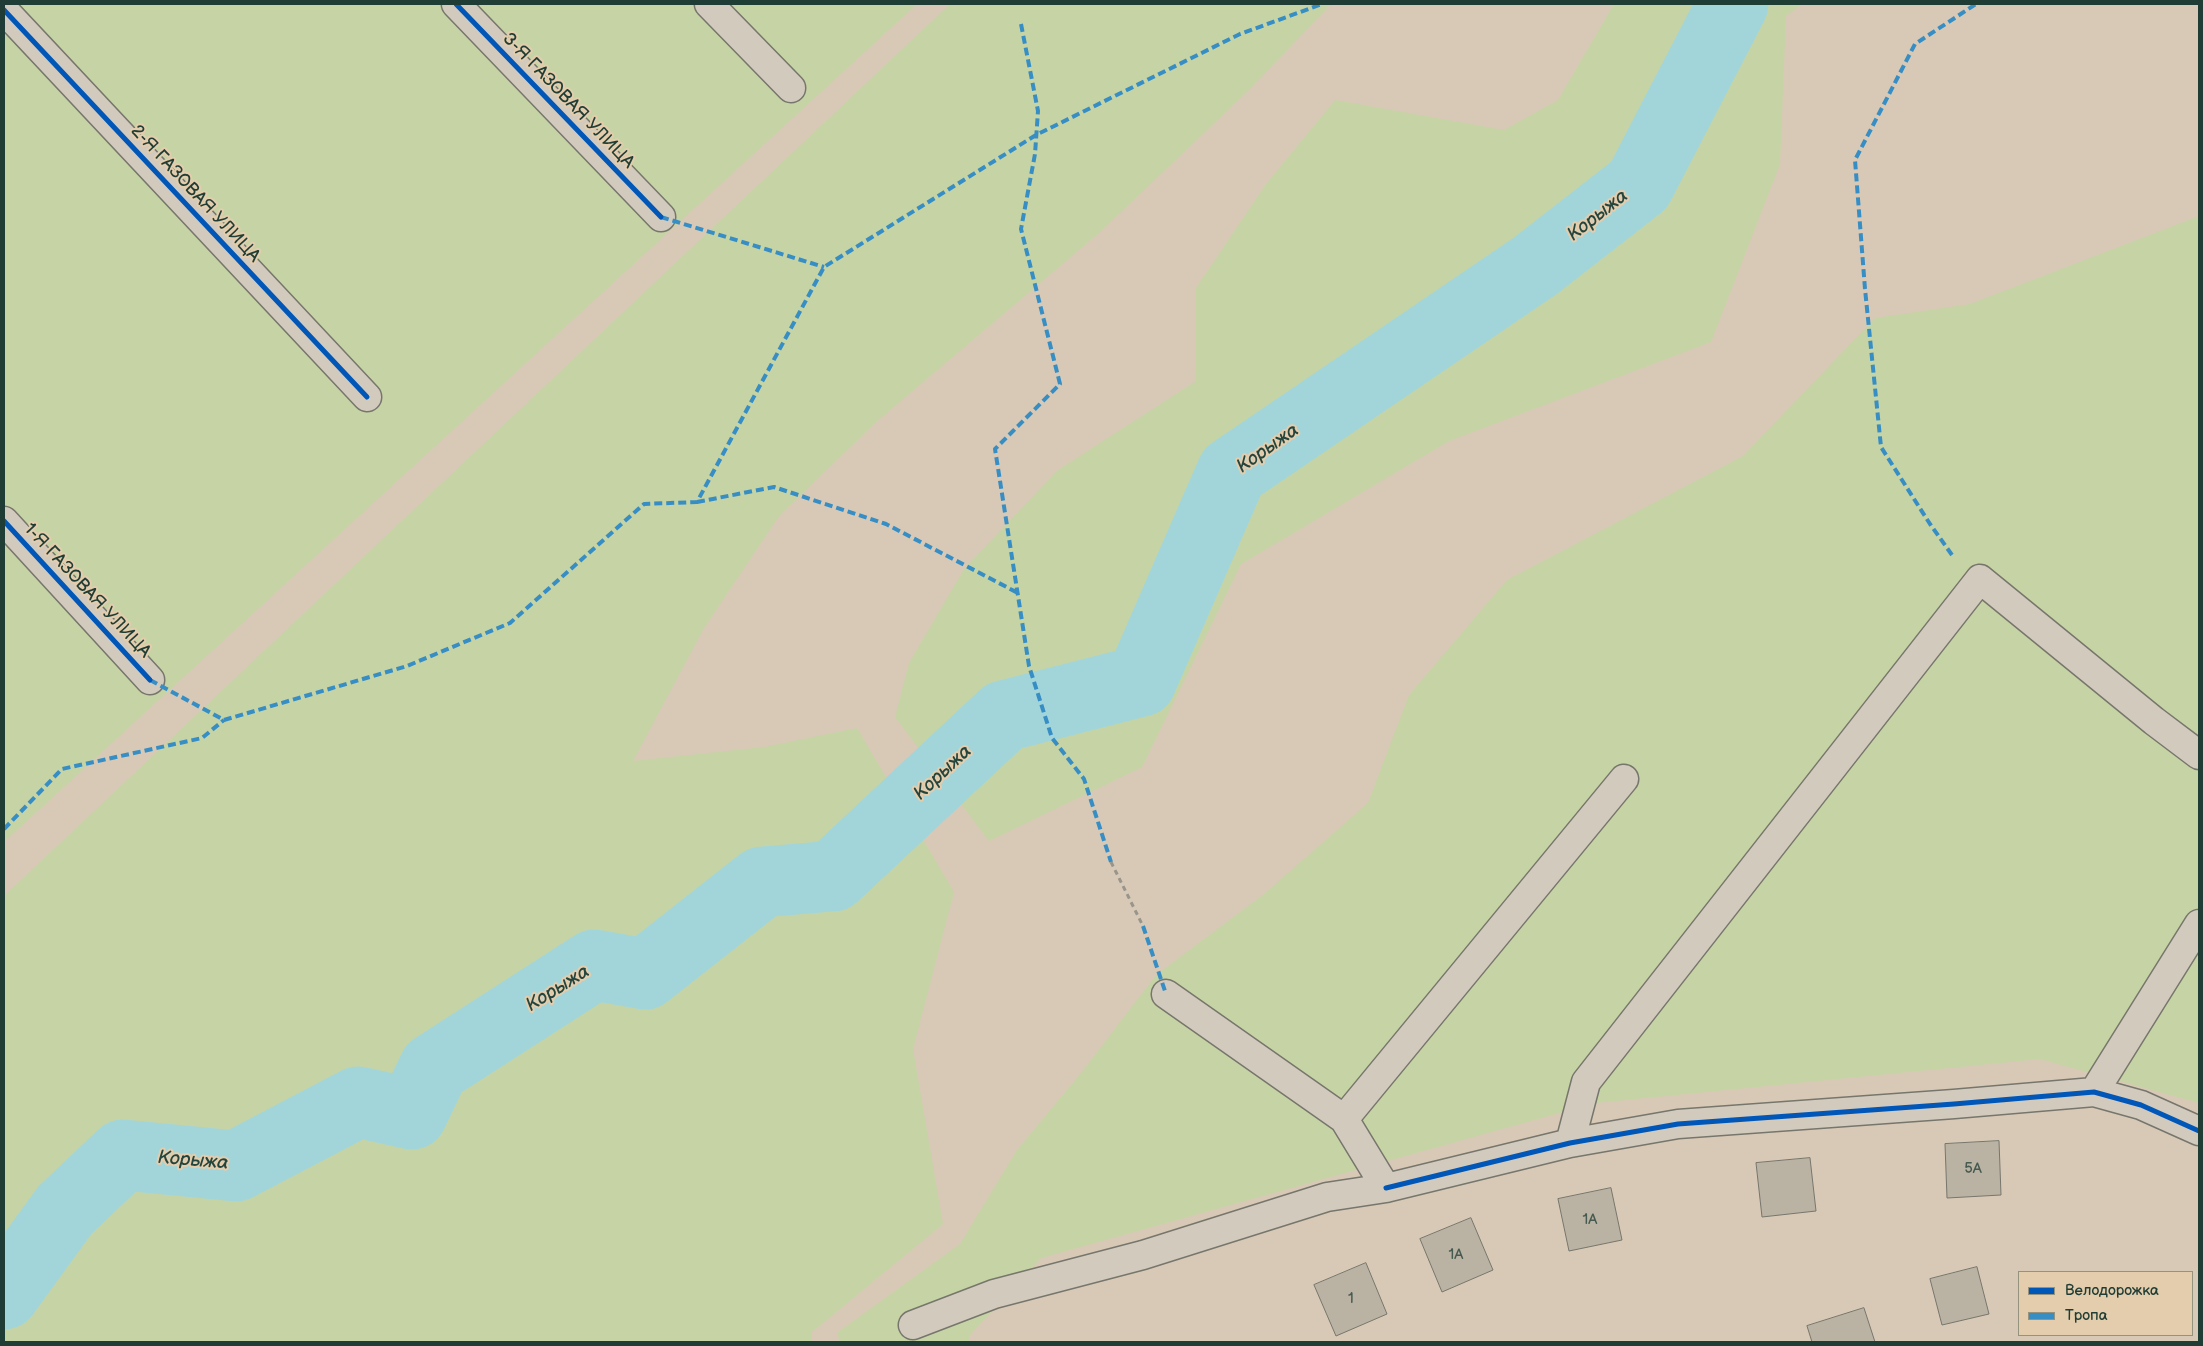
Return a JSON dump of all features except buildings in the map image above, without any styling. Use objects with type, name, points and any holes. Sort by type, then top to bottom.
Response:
[{"type":"street","name":"3-Я ГАЗОВАЯ УЛИЦА","points":[[456,4],[661,217]]},
{"type":"street","points":[[710,4],[791,88]]},
{"type":"street","name":"2-Я ГАЗОВАЯ УЛИЦА","points":[[4,10],[367,397]]},
{"type":"street","name":"1-Я ГАЗОВАЯ УЛИЦА","points":[[4,521],[150,680]]},
{"type":"street","points":[[1570,1143],[1586,1082],[1980,579],[2154,721],[2199,755]]},
{"type":"street","points":[[1344,1119],[1624,779]]},
{"type":"street","points":[[2094,1092],[2199,924]]},
{"type":"street","points":[[1166,994],[1344,1119],[1386,1188]]},
{"type":"street","points":[[914,1325],[994,1294],[1143,1255],[1327,1197],[1386,1188],[1570,1143],[1678,1124],[2094,1092],[2141,1105],[2199,1131]]},
{"type":"path","points":[[1110,862],[1143,926]]},
{"type":"green space","points":[[4,4],[917,4],[4,842]]},
{"type":"green space","points":[[950,4],[1331,4],[1249,90],[1100,232],[876,422],[779,516],[704,628],[633,761],[764,747],[857,728],[954,892],[913,1049],[943,1224],[812,1332],[812,1342],[4,1342],[4,896]]},
{"type":"green space","points":[[1614,4],[1802,4],[1786,16],[1780,164],[1711,342],[1449,441],[1241,564],[1142,767],[989,841],[895,717],[909,663],[964,569],[1058,470],[1196,381],[1196,288],[1266,184],[1335,100],[1504,130],[1558,100]]},
{"type":"green space","points":[[2199,216],[2199,1103],[2040,1059],[1595,1103],[1041,1258],[970,1335],[969,1342],[839,1342],[838,1332],[960,1244],[1017,1150],[1081,1073],[1156,975],[1264,894],[1368,803],[1409,695],[1507,580],[1743,456],[1875,318],[1970,304]]},
{"type":"waterway","name":"Корыжа","points":[[4,1294],[65,1210],[123,1155],[236,1166],[358,1102],[412,1114],[434,1068],[594,965],[645,974],[762,882],[833,876],[1004,716],[1141,681],[1232,472],[1535,266],[1639,185],[1733,4]]},
{"type":"marked path","points":[[150,680],[224,720],[407,666],[510,623],[644,504],[697,502],[824,267],[1036,135],[1240,34],[1322,4]]},
{"type":"marked path","points":[[1952,555],[1881,447],[1865,289],[1855,160],[1915,44],[1976,4]]},
{"type":"marked path","points":[[1021,24],[1038,111],[1035,154],[1021,229],[1060,384],[995,449],[1029,666],[1052,738],[1084,779],[1111,862]]},
{"type":"marked path","points":[[661,217],[824,267]]},
{"type":"marked path","points":[[697,502],[774,487],[886,524],[1018,593]]},
{"type":"marked path","points":[[4,829],[62,769],[202,738],[224,720]]},
{"type":"marked path","points":[[1143,926],[1166,994]]},
{"type":"cycle path","points":[[456,4],[661,217]]},
{"type":"cycle path","points":[[4,10],[367,397]]},
{"type":"cycle path","points":[[4,521],[150,680]]},
{"type":"cycle path","points":[[1386,1188],[1570,1143],[1678,1124],[2094,1092],[2141,1105],[2199,1131]]}]
